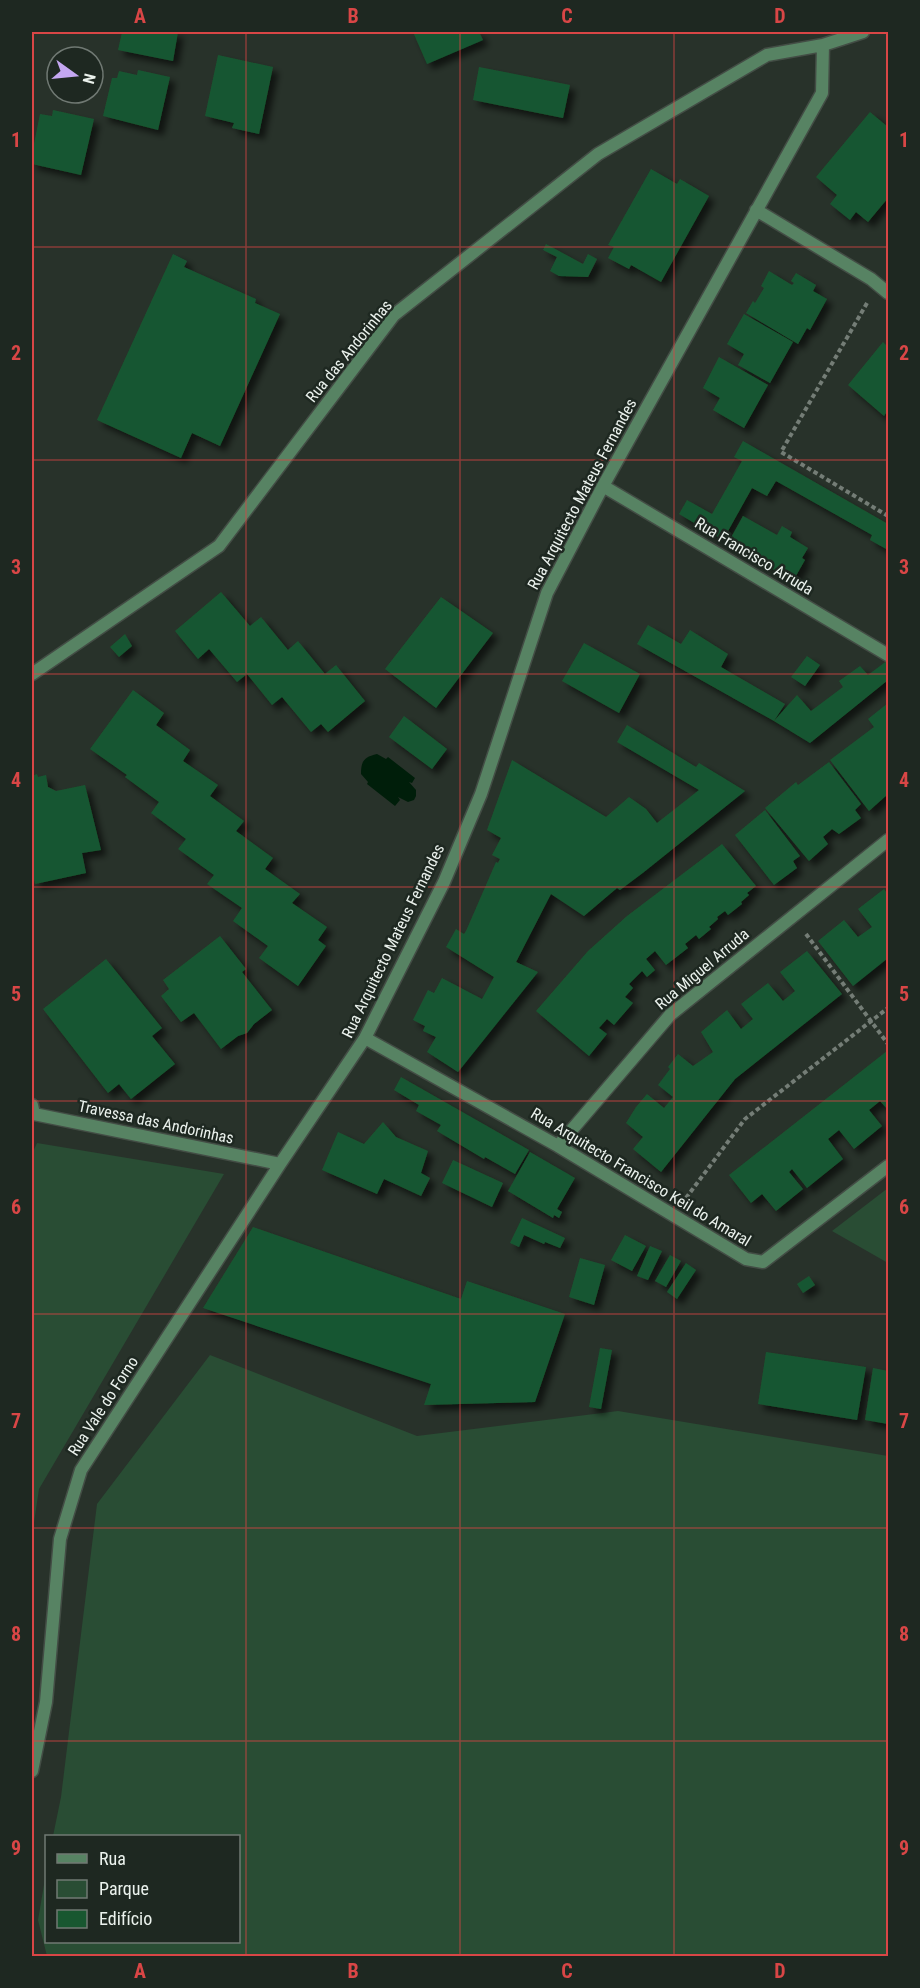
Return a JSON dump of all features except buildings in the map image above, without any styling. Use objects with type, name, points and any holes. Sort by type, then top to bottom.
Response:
[{"type":"street","points":[[823,45],[863,32]]},
{"type":"street","name":"Rua Arquitecto Mateus Fernandes","points":[[280,1164],[365,1038],[444,882],[481,794],[547,593],[603,486],[822,93],[823,45]]},
{"type":"street","name":"Rua das Andorinhas","points":[[32,674],[219,546],[394,315],[598,154],[767,55],[823,45]]},
{"type":"street","points":[[756,210],[888,293]]},
{"type":"street","name":"Rua Francisco Arruda","points":[[603,486],[888,655]]},
{"type":"street","name":"Rua Miguel Arruda","points":[[558,1146],[670,1014],[888,840]]},
{"type":"street","name":"Rua Arquitecto Francisco Keil do Amaral","points":[[365,1038],[558,1146],[746,1259],[763,1262],[888,1166]]},
{"type":"street","name":"Travessa das Andorinhas","points":[[32,1105],[34,1114],[280,1164]]},
{"type":"street","name":"Rua Vale do Forno","points":[[32,1771],[46,1702],[60,1539],[81,1470],[280,1164]]},
{"type":"path","points":[[878,285],[781,452],[888,516]]},
{"type":"path","points":[[792,917],[888,1044]]},
{"type":"path","points":[[674,1215],[745,1119],[888,1008]]},
{"type":"green space","points":[[37,1143],[224,1174],[39,1489],[32,1536],[32,1154]]},
{"type":"green space","points":[[888,1188],[888,1263],[832,1231]]},
{"type":"green space","points":[[210,1355],[417,1436],[618,1411],[888,1456],[888,1956],[47,1956],[38,1920],[45,1879],[45,1943],[240,1943],[240,1835],[53,1835],[61,1797],[97,1504]]},
{"type":"shaded area","points":[[377,754],[386,759],[388,757],[415,778],[412,783],[409,782],[416,790],[414,800],[408,802],[398,797],[400,800],[395,806],[367,784],[368,782],[361,774],[363,763],[366,758]]}]
